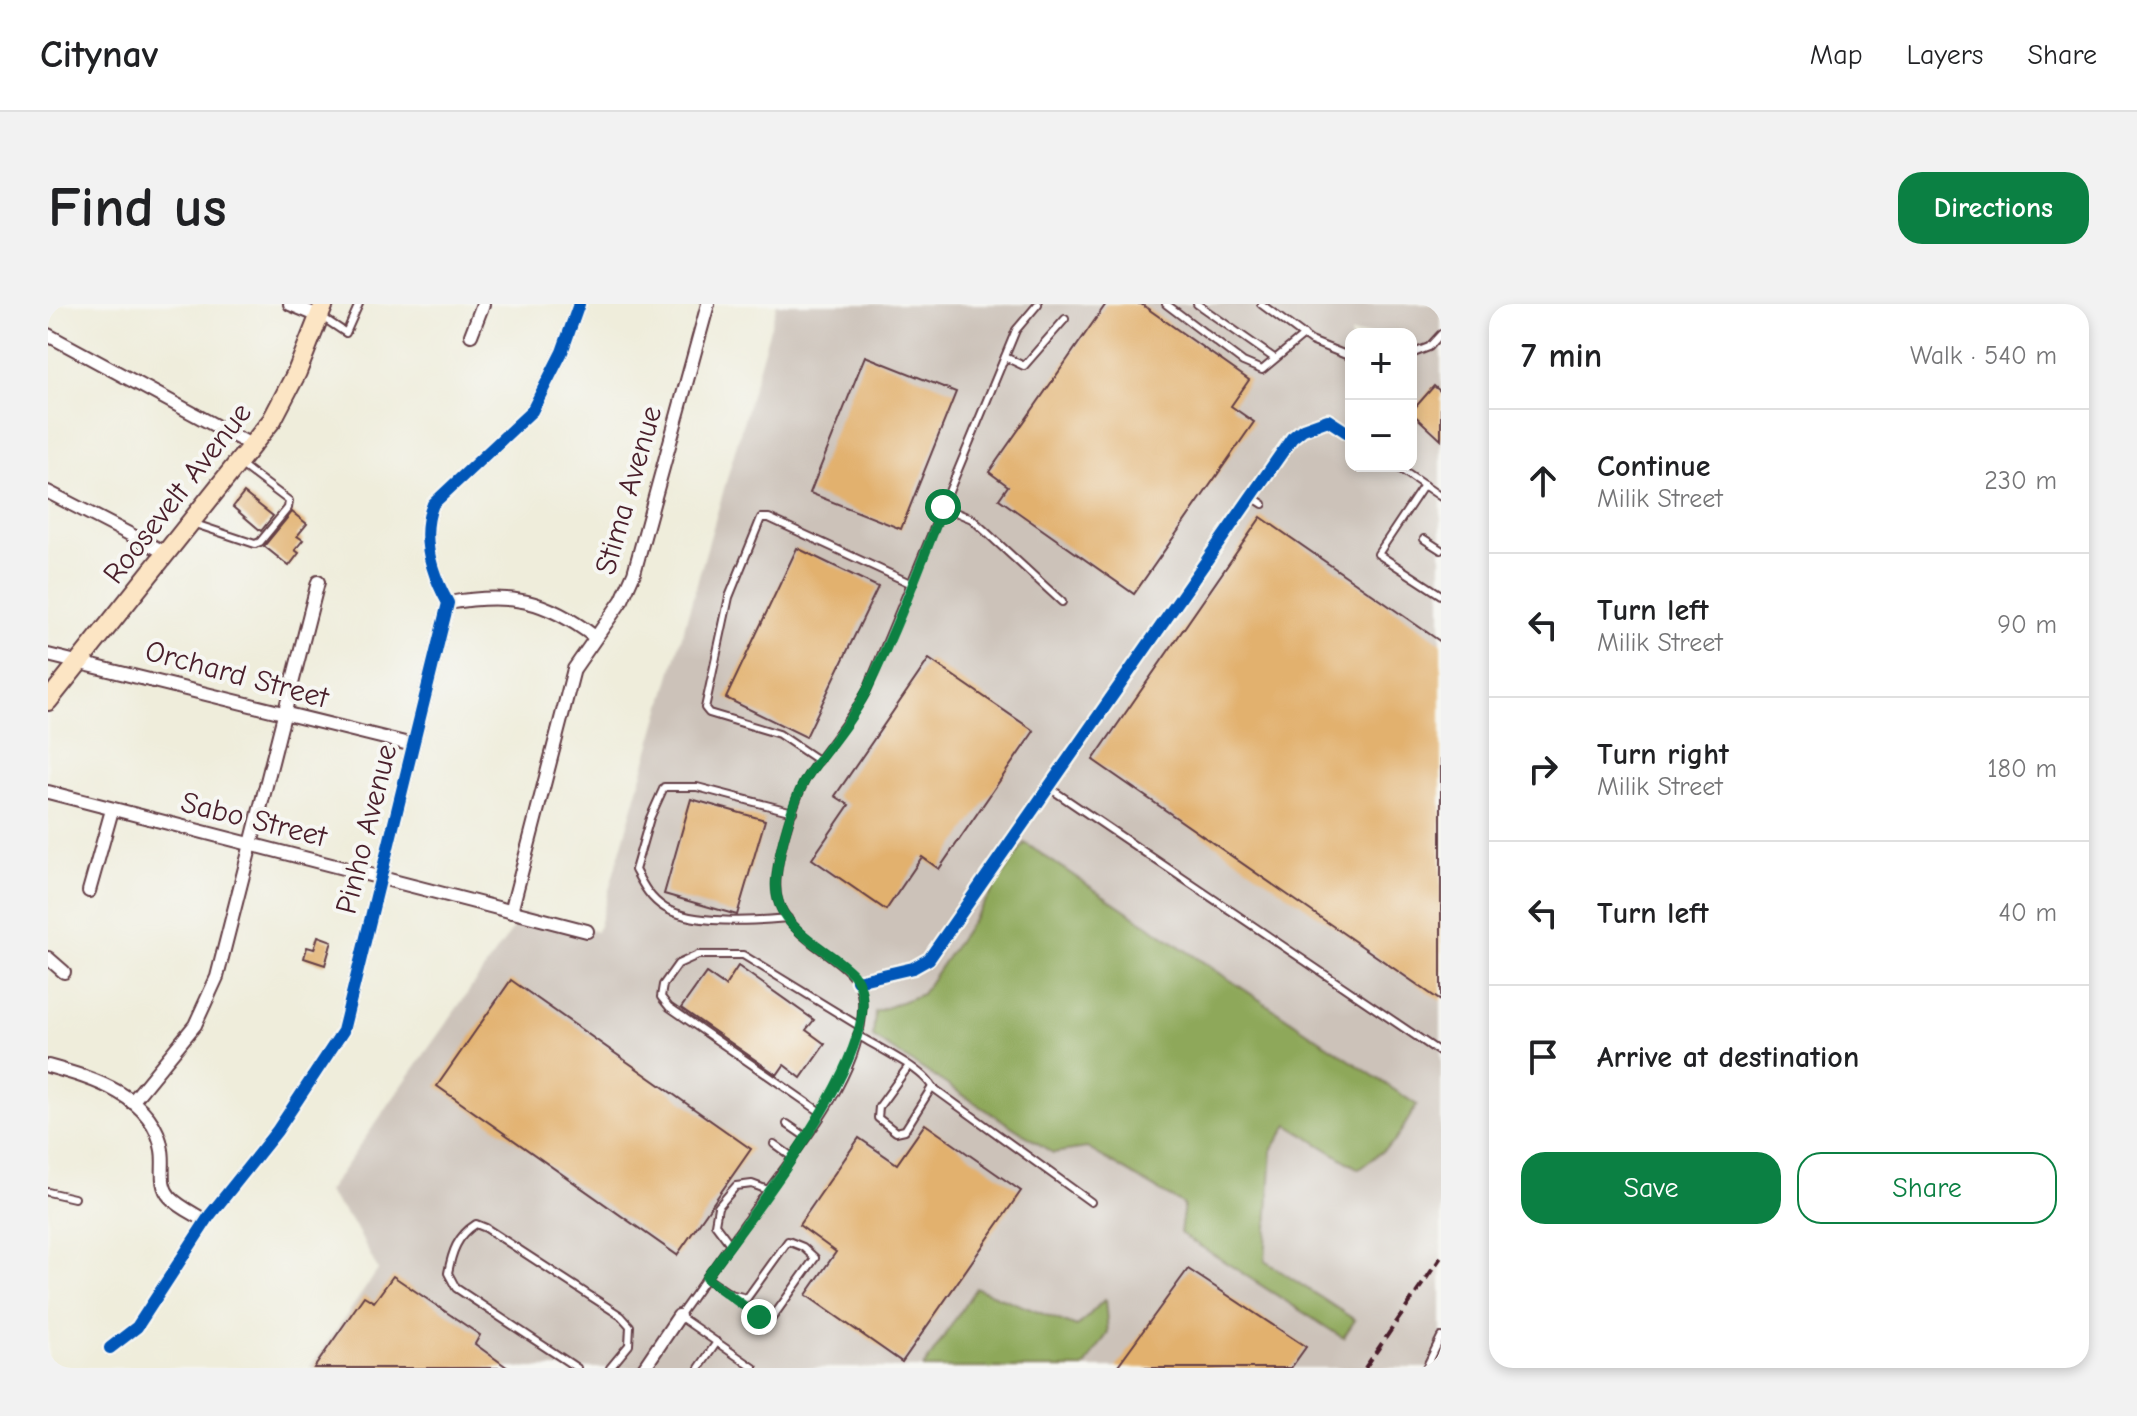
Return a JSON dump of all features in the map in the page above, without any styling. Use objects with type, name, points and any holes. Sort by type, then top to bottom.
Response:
[{"type":"main road","name":"Roosevelt Avenue","points":[[48,701],[253,446],[285,397],[321,310]]},
{"type":"street","points":[[290,304],[321,310]]},
{"type":"street","points":[[471,335],[483,304]]},
{"type":"street","points":[[579,304],[562,352],[532,411],[433,504],[425,523],[439,587],[448,603],[491,596],[519,598],[561,615],[595,637]]},
{"type":"street","name":"Stima Avenue","points":[[511,912],[574,669],[622,600],[634,573],[708,304]]},
{"type":"street","points":[[48,335],[253,446]]},
{"type":"street","points":[[857,981],[913,968],[929,959],[1048,787],[1258,500],[1292,438],[1303,429],[1328,420],[1345,431]]},
{"type":"street","points":[[48,492],[166,553]]},
{"type":"street","points":[[132,1102],[195,1025],[217,977],[318,582]]},
{"type":"street","name":"Pinho Avenue","points":[[110,1348],[137,1327],[206,1221],[277,1131],[343,1031],[448,603]]},
{"type":"street","name":"Orchard Street","points":[[48,655],[413,745]]},
{"type":"street","name":"Sabo Street","points":[[48,792],[587,931]]},
{"type":"street","points":[[89,891],[112,810]]},
{"type":"street","points":[[48,958],[64,972]]},
{"type":"street","points":[[48,1066],[102,1083],[132,1102],[158,1137],[163,1188],[171,1199],[206,1221]]},
{"type":"street","points":[[644,1368],[679,1316]]},
{"type":"lane","points":[[321,310],[346,333],[359,304]]},
{"type":"lane","points":[[754,1368],[679,1316],[838,1089],[857,1035],[862,1002],[857,981],[788,918],[777,898],[776,879],[793,812],[805,781],[866,692],[1016,330],[1038,304]]},
{"type":"lane","points":[[1166,304],[1243,362],[1262,370],[1304,335]]},
{"type":"lane","points":[[1197,304],[1274,358]]},
{"type":"lane","points":[[1261,304],[1304,335],[1345,354]]},
{"type":"lane","points":[[1005,357],[1024,366],[1065,319]]},
{"type":"lane","points":[[1417,352],[1429,347],[1441,334]]},
{"type":"lane","points":[[192,523],[260,542],[289,501],[239,464]]},
{"type":"lane","points":[[1405,472],[1441,497]]},
{"type":"lane","points":[[1424,485],[1378,554],[1441,595]]},
{"type":"lane","points":[[943,507],[972,519],[1062,602]]},
{"type":"lane","points":[[819,761],[779,734],[709,713],[705,708],[729,597],[761,518],[769,518],[912,584]]},
{"type":"lane","points":[[1424,539],[1441,550]]},
{"type":"lane","points":[[788,918],[752,922],[667,910],[649,895],[635,870],[650,818],[664,787],[697,787],[793,812]]},
{"type":"lane","points":[[1048,787],[1441,1053]]},
{"type":"lane","points":[[822,1113],[669,1007],[661,997],[663,985],[678,964],[698,955],[743,955],[859,1026]]},
{"type":"lane","points":[[857,1035],[908,1067],[1091,1202]]},
{"type":"lane","points":[[908,1067],[879,1107],[878,1118],[886,1126],[896,1132],[905,1130],[932,1087]]},
{"type":"lane","points":[[787,1124],[806,1137]]},
{"type":"lane","points":[[774,1144],[792,1157]]},
{"type":"lane","points":[[730,1244],[715,1224],[718,1207],[736,1186],[752,1184],[768,1190]]},
{"type":"lane","points":[[48,1192],[74,1198]]},
{"type":"lane","points":[[577,1368],[456,1288],[448,1273],[453,1250],[465,1232],[476,1224],[486,1228],[621,1316],[630,1326],[629,1345],[610,1368]]},
{"type":"lane","points":[[706,1278],[770,1321],[815,1258],[803,1247],[788,1241],[747,1298],[730,1294]]},
{"type":"lane","points":[[1426,1368],[1441,1337]]},
{"type":"lane","points":[[699,1368],[717,1342]]},
{"type":"shaded area","points":[[777,304],[1441,304],[1441,1368],[310,1368],[378,1270],[355,1226],[327,1192],[524,913],[597,932]]},
{"type":"green space","points":[[1025,843],[1417,1105],[1395,1141],[1359,1169],[1288,1125],[1272,1149],[1265,1261],[1355,1320],[1343,1338],[1180,1233],[1184,1205],[1087,1148],[1053,1153],[873,1037],[875,1012],[922,994]]},
{"type":"green space","points":[[976,1288],[1077,1327],[1105,1299],[1108,1333],[1084,1368],[923,1368]]},
{"type":"building","points":[[1106,304],[1141,304],[1249,380],[1231,406],[1254,422],[1134,594],[999,499],[1008,486],[989,472]]},
{"type":"building","points":[[865,356],[956,392],[901,529],[810,493]]},
{"type":"building","points":[[1434,386],[1441,392],[1441,440],[1417,418],[1417,405]]},
{"type":"building","points":[[244,493],[273,516],[261,531],[233,507]]},
{"type":"building","points":[[292,512],[307,524],[297,536],[303,540],[295,550],[299,553],[289,566],[264,546]]},
{"type":"building","points":[[1261,517],[1441,642],[1441,1001],[1093,760]]},
{"type":"building","points":[[797,548],[878,587],[806,737],[726,698]]},
{"type":"building","points":[[929,659],[1034,731],[939,869],[922,857],[886,910],[812,859],[849,805],[835,796]]},
{"type":"building","points":[[691,799],[765,820],[737,915],[664,894]]},
{"type":"building","points":[[318,936],[332,941],[325,965],[304,958],[307,947],[314,949]]},
{"type":"building","points":[[738,966],[814,1020],[806,1030],[825,1044],[801,1078],[784,1065],[777,1075],[681,1008],[706,973],[725,986]]},
{"type":"building","points":[[511,980],[751,1149],[677,1255],[437,1086]]},
{"type":"building","points":[[925,1124],[1021,1191],[902,1362],[806,1295],[836,1252],[799,1225],[859,1138],[897,1164]]},
{"type":"building","points":[[1188,1269],[1306,1347],[1291,1368],[1116,1368]]},
{"type":"building","points":[[393,1276],[480,1335],[475,1344],[508,1368],[314,1368],[364,1296],[374,1302]]},
{"type":"railway","points":[[1365,1368],[1441,1257]]},
{"type":"cycle path","points":[[110,1348],[137,1327],[210,1215],[277,1131],[343,1031],[448,603],[429,554],[429,516],[433,504],[532,411],[562,352],[579,304]]},
{"type":"cycle path","points":[[857,981],[913,968],[929,959],[1292,438],[1303,429],[1328,420],[1345,431]]},
{"type":"route","points":[[759,1317],[706,1278],[838,1089],[857,1035],[862,1002],[860,986],[853,975],[806,938],[781,911],[776,879],[800,790],[866,692],[943,507]]}]
